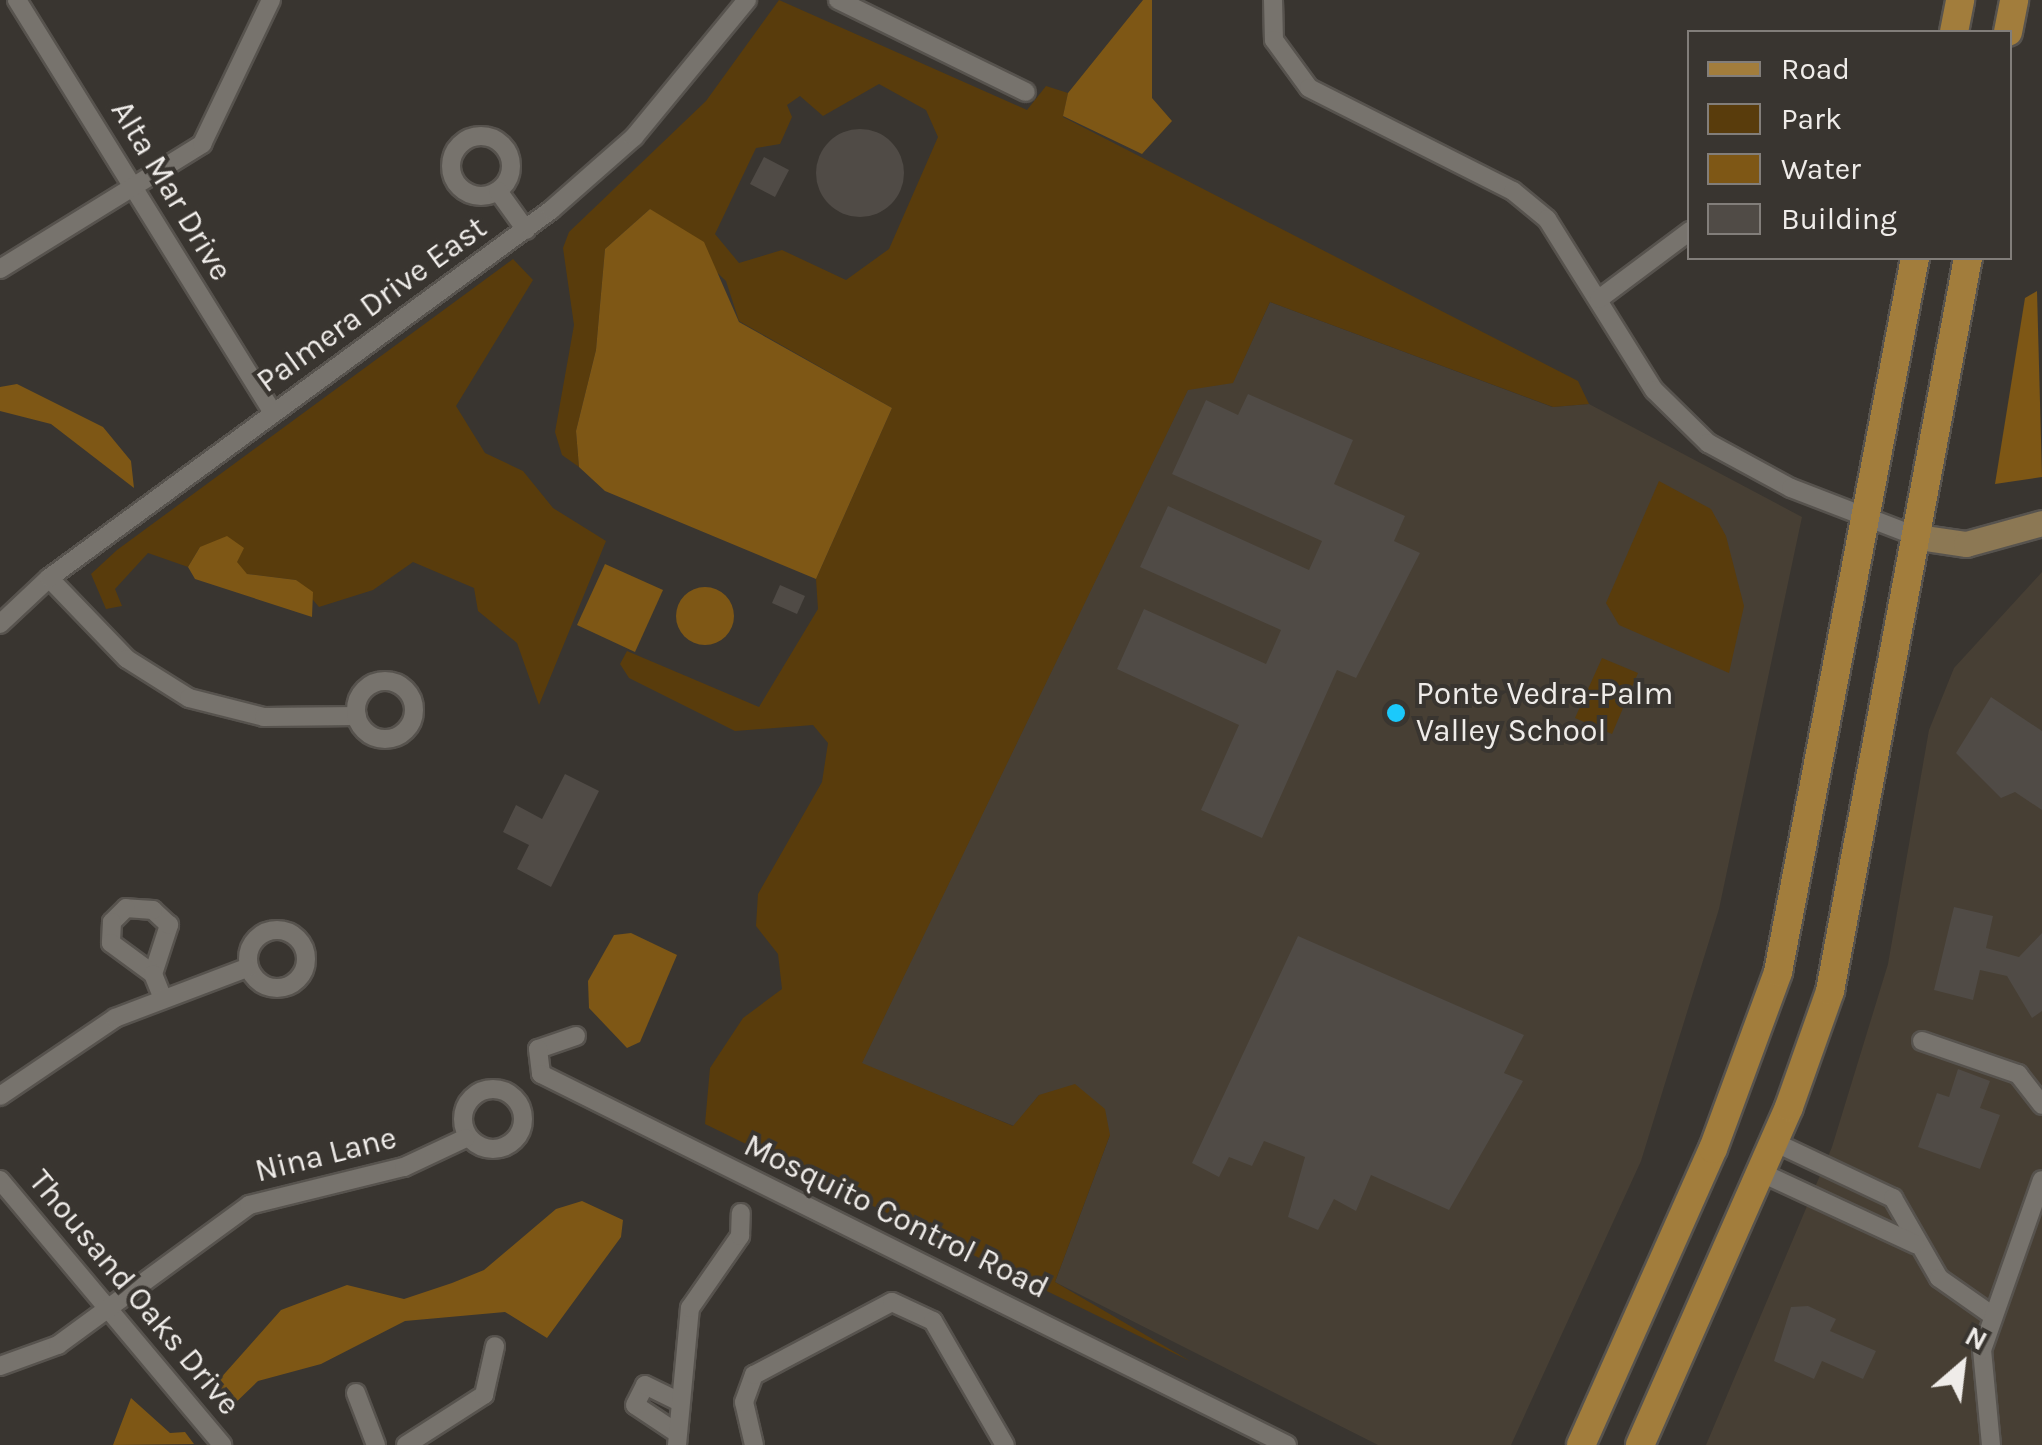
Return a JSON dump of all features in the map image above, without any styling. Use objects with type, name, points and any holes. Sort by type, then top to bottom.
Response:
[{"type":"main road","points":[[1954,30],[1960,0]]},
{"type":"main road","points":[[2008,30],[2014,0]]},
{"type":"main road","points":[[1581,1445],[1713,1149],[1778,972],[1868,518],[1914,260]]},
{"type":"main road","points":[[1640,1445],[1762,1173],[1848,924],[1968,260]]},
{"type":"street","name":"Alta Mar Drive","points":[[17,0],[273,414]]},
{"type":"street","points":[[0,269],[136,192],[214,128],[270,0]]},
{"type":"street","name":"Palmera Drive East","points":[[0,623],[49,578],[526,230],[634,137],[748,0]]},
{"type":"street","points":[[838,0],[1026,92]]},
{"type":"street","points":[[1273,0],[1274,40],[1293,75],[1530,204],[1598,299],[1654,390],[1708,442],[1868,518],[1918,537],[1966,544],[2042,523]]},
{"type":"street","points":[[498,191],[526,230]]},
{"type":"street","points":[[1598,299],[1687,233]]},
{"type":"street","points":[[49,578],[127,659],[190,698],[264,717],[357,716]]},
{"type":"street","points":[[0,1096],[162,996],[249,967]]},
{"type":"street","points":[[153,974],[162,996]]},
{"type":"street","name":"Mosquito Control Road","points":[[576,1036],[538,1049],[541,1074],[1287,1445]]},
{"type":"street","points":[[1922,1040],[2018,1074],[2042,1105]]},
{"type":"street","name":"Nina Lane","points":[[0,1366],[58,1345],[250,1204],[404,1167],[466,1138]]},
{"type":"street","points":[[1774,1142],[1893,1198],[1915,1244],[1954,1294],[1993,1316]]},
{"type":"street","points":[[1762,1173],[1915,1244]]},
{"type":"street","name":"Thousand Oaks Drive","points":[[0,1180],[222,1445]]},
{"type":"street","points":[[1991,1445],[1982,1364],[1993,1316],[2042,1180]]},
{"type":"street","points":[[677,1439],[694,1295],[740,1236],[742,1213]]},
{"type":"street","points":[[754,1445],[744,1402],[754,1375],[892,1302],[933,1321],[1005,1445]]},
{"type":"street","points":[[406,1445],[484,1394],[494,1346]]},
{"type":"street","points":[[677,1439],[635,1405],[645,1385],[680,1402]]},
{"type":"street","points":[[356,1393],[376,1445]]},
{"type":"shaded area","name":"Ponte Vedra-Palm Valley School","points":[[1270,302],[1552,407],[1589,404],[1802,517],[1719,909],[1641,1161],[1511,1445],[1378,1445],[1055,1282],[1110,1135],[1039,1095],[1014,1126],[861,1064],[1188,389],[1233,382]]},
{"type":"shaded area","points":[[2042,572],[2042,1445],[1706,1445],[1832,1147],[1888,964],[1929,730],[1954,668]]},
{"type":"green space","points":[[779,0],[1027,110],[1046,86],[1068,93],[1063,117],[1578,381],[1589,404],[1553,407],[1270,302],[1233,383],[1188,390],[862,1063],[1013,1126],[1039,1095],[1075,1084],[1105,1109],[1110,1135],[1055,1282],[1190,1361],[705,1124],[710,1068],[743,1018],[782,989],[778,954],[756,926],[758,894],[822,782],[828,743],[813,725],[735,731],[629,678],[620,664],[627,651],[759,707],[818,609],[816,579],[892,408],[739,321],[726,281],[650,209],[605,249],[596,350],[576,431],[579,467],[562,455],[555,432],[574,325],[563,248],[569,232],[706,101]],"holes":[[[879,84],[926,110],[938,137],[889,249],[846,280],[782,250],[739,263],[715,234],[756,148],[780,144],[792,117],[787,105],[800,96],[823,116]]]},
{"type":"green space","points":[[513,259],[533,280],[456,406],[485,453],[523,471],[553,508],[606,541],[539,705],[517,643],[478,611],[474,588],[413,562],[373,590],[319,607],[296,580],[247,574],[200,547],[188,567],[148,553],[115,589],[122,606],[106,609],[91,574],[117,550]]},
{"type":"green space","points":[[1659,481],[1711,509],[1726,536],[1744,606],[1729,673],[1619,625],[1606,603]]},
{"type":"green space","points":[[1602,658],[1638,673],[1612,734],[1575,718]]},
{"type":"water","points":[[1143,0],[1152,0],[1152,98],[1172,121],[1142,154],[1063,116],[1068,93]]},
{"type":"water","points":[[650,209],[704,242],[739,322],[892,408],[816,579],[605,491],[579,467],[576,431],[596,350],[605,249]]},
{"type":"water","points":[[2037,291],[2042,477],[1995,484],[2025,298]]},
{"type":"water","points":[[17,384],[103,427],[131,461],[134,488],[51,424],[0,411],[0,387]]},
{"type":"water","points":[[227,536],[244,548],[237,562],[247,574],[296,580],[313,592],[312,617],[195,579],[188,567],[200,547]]},
{"type":"water","points":[[605,564],[663,590],[635,652],[577,625]]},
{"type":"water","points":[[705,587],[725,596],[734,616],[725,636],[705,645],[685,636],[676,616],[685,596]]},
{"type":"water","points":[[631,933],[677,955],[640,1042],[627,1048],[589,1008],[588,981],[614,935]]},
{"type":"water","points":[[582,1201],[623,1220],[621,1237],[547,1338],[505,1312],[405,1321],[321,1364],[258,1381],[228,1410],[210,1390],[281,1310],[347,1285],[404,1299],[452,1283],[484,1270],[556,1209]]},
{"type":"water","points":[[131,1398],[170,1433],[185,1432],[194,1444],[113,1445]]},
{"type":"building","points":[[860,129],[891,142],[904,173],[891,204],[860,217],[829,204],[816,173],[829,142]]},
{"type":"building","points":[[764,157],[789,170],[775,197],[750,184]]},
{"type":"building","points":[[1248,394],[1353,440],[1334,484],[1405,516],[1394,541],[1420,553],[1356,678],[1337,670],[1262,838],[1201,810],[1239,725],[1117,669],[1144,609],[1266,664],[1281,630],[1140,567],[1168,506],[1309,570],[1322,541],[1172,474],[1206,400],[1238,415]]},
{"type":"building","points":[[780,585],[805,596],[797,614],[772,603]]},
{"type":"building","points":[[1991,697],[2042,731],[2042,810],[2015,792],[2001,798],[1956,753]]},
{"type":"building","points":[[565,774],[599,791],[551,887],[517,869],[529,845],[503,832],[516,805],[542,819]]},
{"type":"building","points":[[1954,907],[1993,916],[1986,948],[2019,957],[2042,933],[2042,1011],[2032,1018],[2007,976],[1980,970],[1973,1000],[1934,990]]},
{"type":"building","points":[[1298,936],[1524,1035],[1504,1073],[1523,1081],[1449,1210],[1371,1175],[1356,1211],[1334,1199],[1318,1230],[1288,1217],[1305,1157],[1264,1141],[1252,1166],[1229,1157],[1219,1177],[1192,1163]]},
{"type":"building","points":[[1958,1069],[1990,1081],[1980,1108],[2000,1115],[1980,1169],[1918,1147],[1937,1093],[1949,1097]]},
{"type":"building","points":[[1808,1306],[1836,1319],[1830,1331],[1876,1351],[1863,1379],[1822,1361],[1814,1379],[1774,1361],[1791,1307]]},
{"type":"place","name":"Ponte Vedra-Palm Valley School","points":[[1396,713]]}]
